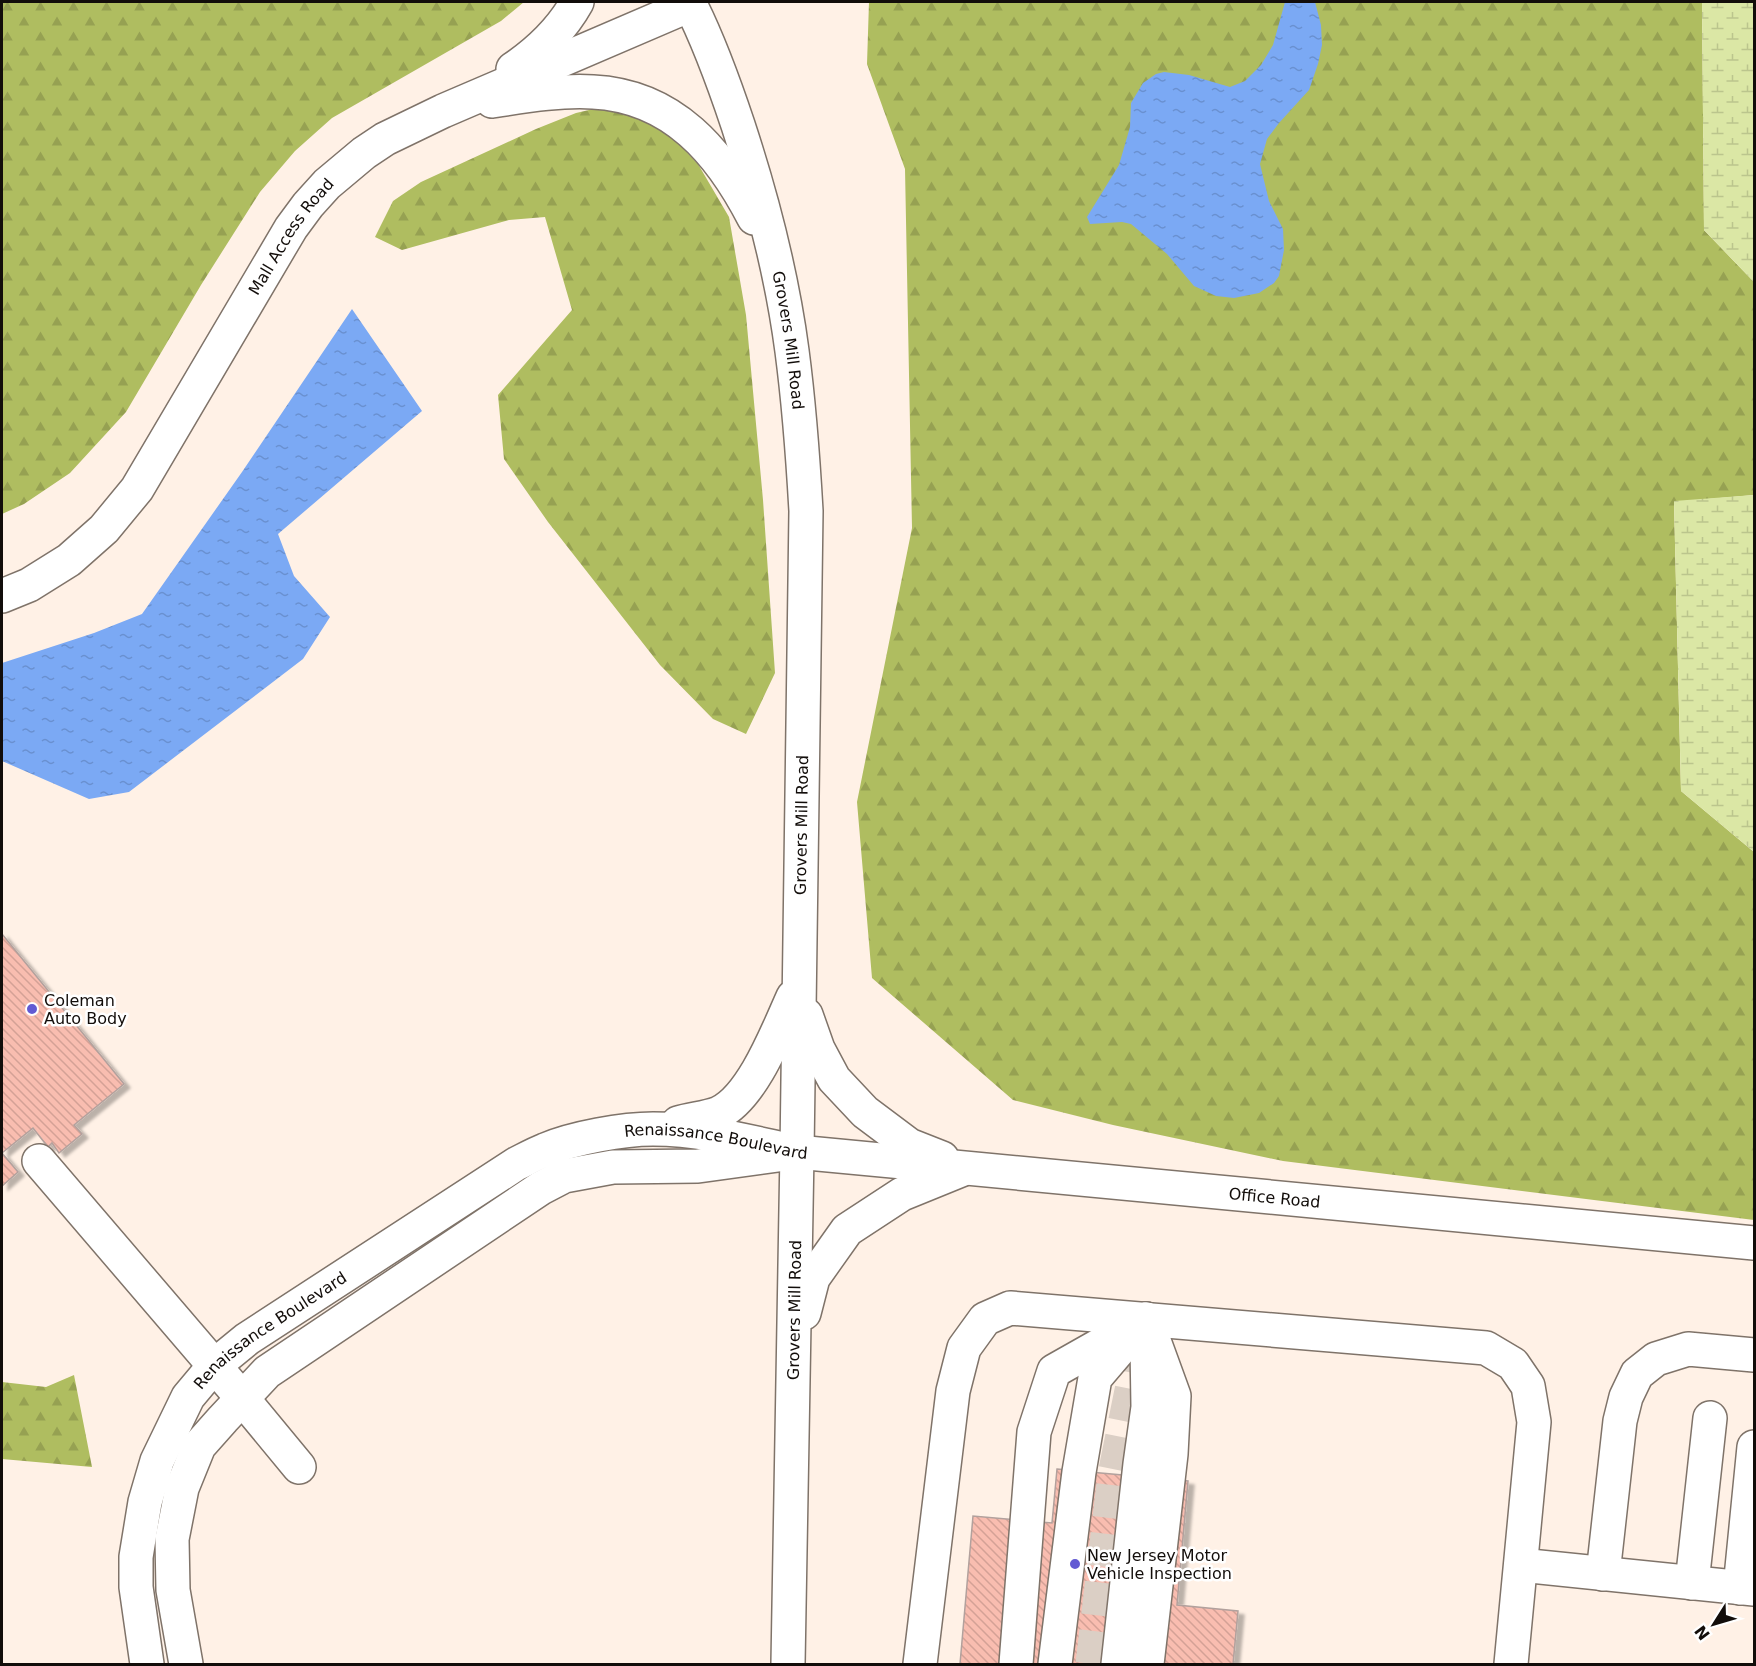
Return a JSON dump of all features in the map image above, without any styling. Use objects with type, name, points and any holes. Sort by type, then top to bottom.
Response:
[{"type":"street","points":[[443,111],[521,63],[552,36],[577,2]]},
{"type":"street","name":"Mall Access Road","points":[[2,596],[29,585],[69,560],[104,529],[137,489],[291,228],[327,184],[364,153],[385,139],[443,111],[689,3]]},
{"type":"street","name":"Grovers Mill Road","points":[[689,3],[723,80],[752,168],[775,258],[793,361],[800,418],[806,511],[788,1665]]},
{"type":"street","points":[[443,111],[512,98],[569,92],[616,95],[650,105],[690,129],[714,154],[747,204],[775,258]]},
{"type":"street","points":[[652,1129],[718,1113],[734,1102],[747,1088],[771,1047],[799,989]]},
{"type":"street","points":[[799,989],[818,1049],[834,1079],[865,1112],[909,1145],[966,1168]]},
{"type":"street","name":"Renaissance Boulevard","points":[[147,1665],[136,1587],[136,1557],[145,1502],[157,1461],[188,1397],[214,1366],[248,1339],[516,1164],[546,1149],[614,1133],[652,1129],[718,1135],[797,1152]]},
{"type":"street","name":"Renaissance Boulevard","points":[[186,1665],[173,1590],[172,1539],[182,1488],[199,1446],[267,1372],[541,1188],[564,1176],[613,1167],[698,1166],[797,1152]]},
{"type":"street","name":"Office Road","points":[[797,1152],[1755,1243]]},
{"type":"street","points":[[39,1161],[299,1467]]},
{"type":"street","points":[[793,1358],[813,1278],[847,1230],[902,1194],[966,1168]]},
{"type":"street","points":[[920,1665],[953,1391],[964,1348],[984,1319],[1010,1308],[1486,1348],[1513,1364],[1528,1386],[1534,1422],[1511,1665]]},
{"type":"street","points":[[1016,1665],[1034,1432],[1054,1371],[1146,1319]]},
{"type":"street","points":[[1055,1665],[1080,1472],[1095,1378],[1146,1319]]},
{"type":"street","points":[[1118,1665],[1148,1407],[1146,1319]]},
{"type":"street","points":[[1146,1319],[1174,1396],[1171,1454],[1147,1665]]},
{"type":"street","points":[[1603,1574],[1620,1421],[1626,1397],[1638,1374],[1656,1359],[1688,1349],[1755,1355]]},
{"type":"street","points":[[1692,1583],[1710,1418]]},
{"type":"street","points":[[1521,1565],[1747,1588],[1755,1447]]},
{"type":"green space","points":[[2,2],[524,2],[501,21],[332,118],[295,151],[260,192],[201,285],[126,412],[70,473],[24,504],[2,514]]},
{"type":"green space","points":[[869,2],[1702,2],[1704,230],[1754,282],[1754,495],[1674,502],[1681,791],[1754,852],[1754,1220],[1283,1161],[1113,1125],[1013,1100],[872,978],[857,802],[912,528],[905,169],[867,64]]},
{"type":"green space","points":[[1702,2],[1754,2],[1754,282],[1704,230]]},
{"type":"green space","points":[[602,107],[642,114],[664,128],[698,164],[729,217],[746,315],[763,500],[775,673],[746,734],[713,719],[660,665],[548,522],[504,459],[498,395],[572,310],[545,217],[509,220],[402,250],[375,237],[393,201],[421,182],[536,129],[576,113]]},
{"type":"green space","points":[[1754,495],[1754,852],[1681,791],[1674,501]]},
{"type":"green space","points":[[74,1375],[92,1467],[2,1459],[2,1382],[46,1387]]},
{"type":"water","points":[[1285,2],[1315,2],[1321,25],[1322,45],[1309,90],[1267,139],[1260,164],[1269,201],[1283,229],[1284,250],[1279,276],[1274,283],[1259,293],[1234,298],[1216,296],[1194,286],[1167,254],[1131,224],[1122,222],[1090,224],[1087,217],[1119,165],[1130,127],[1131,103],[1143,83],[1156,74],[1164,72],[1189,75],[1230,87],[1245,81],[1261,65],[1273,45]]},
{"type":"water","points":[[352,309],[422,411],[278,534],[294,576],[330,617],[303,659],[129,792],[89,799],[2,761],[2,663],[94,633],[142,614],[242,472]]},
{"type":"building","name":"Coleman Auto Body","points":[[2,934],[124,1084],[74,1125],[82,1134],[59,1153],[52,1143],[48,1147],[33,1128],[2,1153]]},
{"type":"building","points":[[2,1153],[18,1172],[2,1186]]},
{"type":"building","name":"New Jersey Motor Vehicle Inspection","points":[[1057,1469],[1188,1481],[1177,1605],[1238,1611],[1233,1664],[960,1664],[973,1516],[1052,1523]]},
{"type":"tunnel","points":[[1092,1664],[1114,1475],[1140,1346]]},
{"type":"place","name":"Coleman Auto Body","points":[[32,1009]]},
{"type":"place","name":"New Jersey Motor Vehicle Inspection","points":[[1075,1564]]}]
